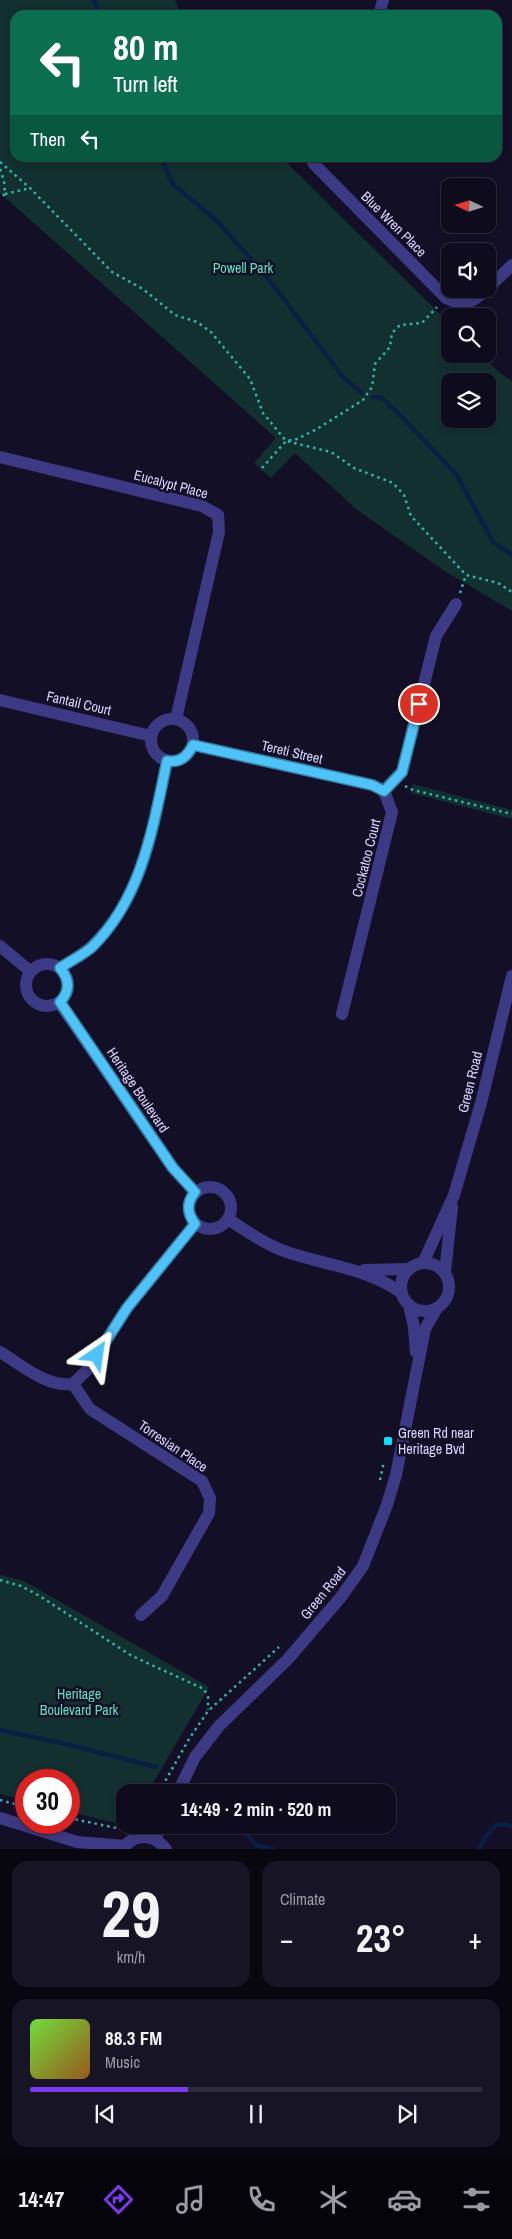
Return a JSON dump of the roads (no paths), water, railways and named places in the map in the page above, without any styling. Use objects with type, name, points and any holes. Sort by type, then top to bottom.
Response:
[{"type":"street","name":"Blue Wren Place","points":[[313,162],[441,293]]},
{"type":"street","points":[[496,280],[512,265]]},
{"type":"street","name":"Blue Wren Place","points":[[446,298],[458,304],[473,302],[477,298]]},
{"type":"street","name":"Eucalypt Place","points":[[0,457],[202,506],[218,516],[219,532],[176,719]]},
{"type":"street","points":[[384,791],[402,772],[436,636],[456,604]]},
{"type":"street","name":"Fantail Court","points":[[0,700],[151,736]]},
{"type":"street","points":[[176,719],[191,731],[193,745],[185,757],[178,761],[167,761],[158,756],[153,750],[151,736],[157,725],[163,721],[176,719]]},
{"type":"street","name":"Tereti Street","points":[[193,745],[372,785],[384,791]]},
{"type":"street","points":[[60,968],[91,947],[120,912],[135,886],[155,819],[167,761]]},
{"type":"street","name":"Cockatoo Court","points":[[342,1014],[392,812],[384,791]]},
{"type":"street","points":[[0,946],[30,971]]},
{"type":"street","points":[[41,964],[55,965],[60,968],[67,980],[68,987],[66,994],[60,1002],[41,1006],[29,997],[25,984],[30,971],[41,964]]},
{"type":"street","name":"Green Road","points":[[423,1263],[454,1195],[481,1103],[512,976]]},
{"type":"street","name":"Heritage Boulevard","points":[[60,1002],[173,1168],[195,1192]]},
{"type":"street","points":[[207,1186],[220,1189],[225,1193],[231,1205],[228,1219],[216,1228],[202,1228],[195,1224],[188,1211],[188,1204],[195,1192],[207,1186]]},
{"type":"street","name":"Green Road","points":[[444,1272],[454,1195]]},
{"type":"street","points":[[228,1219],[266,1243],[292,1254],[359,1270],[384,1281],[402,1293],[409,1306],[423,1312],[437,1308],[448,1296],[450,1288],[444,1272],[431,1263],[423,1263],[409,1269],[359,1270]]},
{"type":"street","points":[[0,1352],[47,1382],[62,1386],[73,1384],[87,1370],[127,1308],[195,1224]]},
{"type":"street","points":[[402,1293],[402,1280],[409,1269]]},
{"type":"street","name":"Green Road","points":[[409,1306],[414,1327],[418,1372]]},
{"type":"street","name":"Green Road","points":[[182,1784],[196,1757],[218,1726],[288,1659],[341,1597],[363,1566],[387,1505],[396,1475],[418,1372],[425,1329],[437,1308]]},
{"type":"street","name":"Torresian Place","points":[[73,1384],[90,1409],[202,1481],[210,1498],[209,1513],[162,1596],[141,1615]]},
{"type":"street","points":[[0,1818],[77,1842],[124,1848],[139,1837],[155,1839],[166,1849]]},
{"type":"street","points":[[155,1839],[158,1834]]},
{"type":"waterway","points":[[94,0],[98,10]]},
{"type":"waterway","points":[[163,162],[173,184],[218,222],[267,277],[343,377],[361,392]]},
{"type":"waterway","points":[[373,397],[382,398],[457,475],[493,542],[512,555]]},
{"type":"waterway","points":[[0,1730],[66,1744],[156,1767]]},
{"type":"waterway","points":[[479,1849],[486,1836],[497,1824],[512,1826]]},
{"type":"waterway","points":[[247,1834],[256,1845],[272,1849]]},
{"type":"place","name":"Green Rd near Heritage Bvd","points":[[388,1441]]},
{"type":"park label","name":"Powell Park","points":[[243,268]]},
{"type":"park label","name":"Heritage Boulevard Park","points":[[79,1702]]}]
